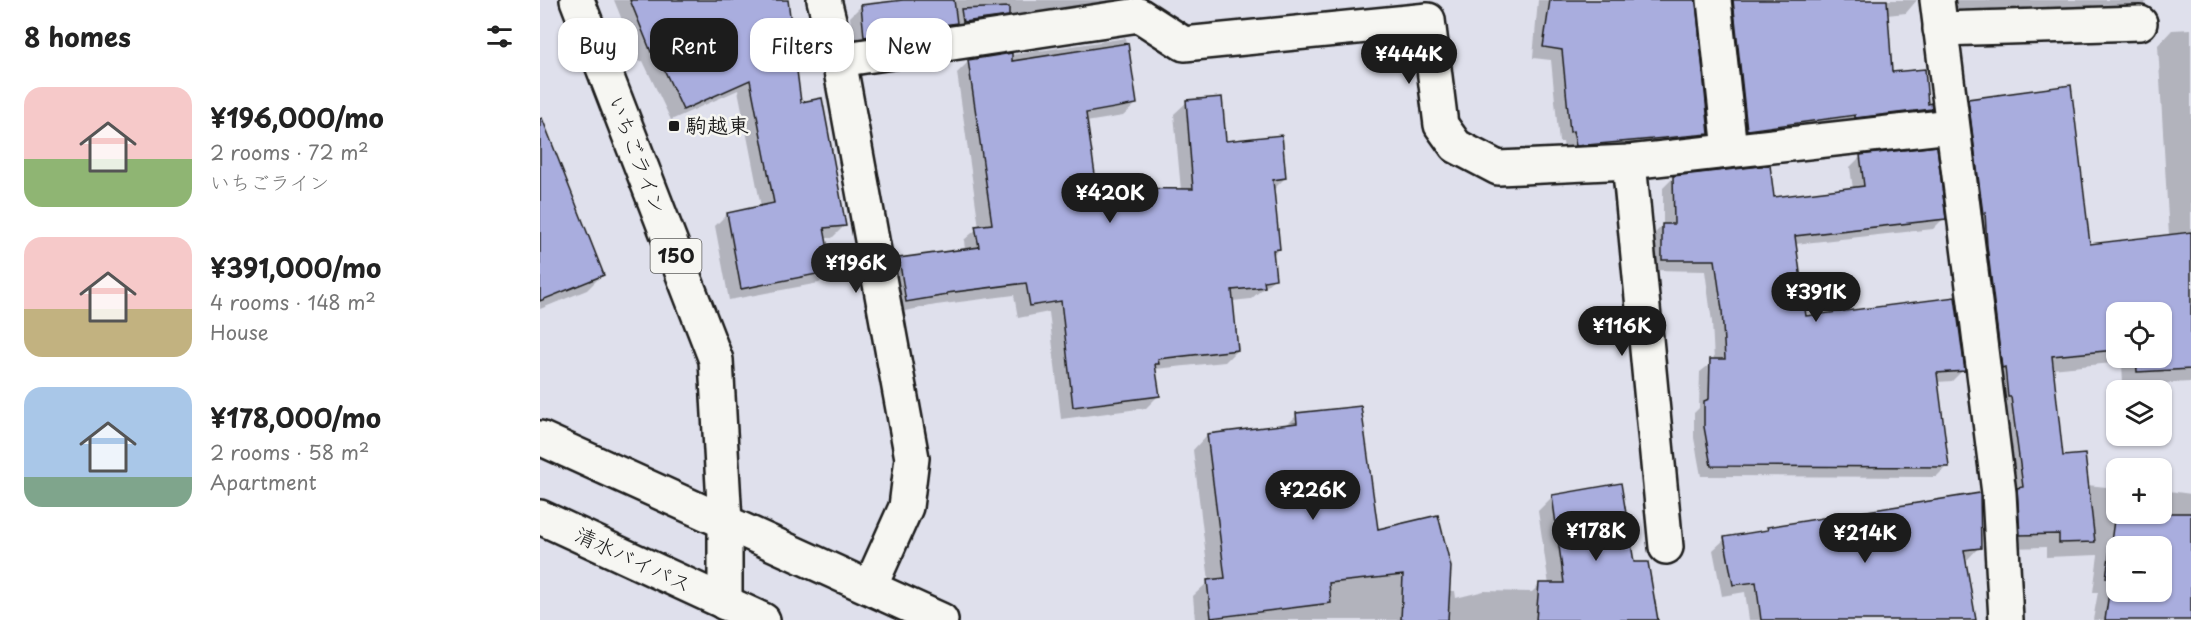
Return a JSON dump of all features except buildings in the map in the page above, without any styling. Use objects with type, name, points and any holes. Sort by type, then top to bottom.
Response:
[{"type":"main road","name":"いちごライン","points":[[577,0],[716,360],[724,522],[725,611]]},
{"type":"main road","points":[[824,0],[828,18]]},
{"type":"main road","points":[[1714,0],[1730,150]]},
{"type":"main road","points":[[854,58],[1139,15],[1184,44],[1428,20],[1441,125],[1456,146],[1498,168],[1629,162],[1951,126]]},
{"type":"main road","points":[[2006,620],[1999,493],[1938,15],[2140,23]]},
{"type":"main road","points":[[840,72],[912,458],[906,507],[870,587]]},
{"type":"main road","points":[[1629,162],[1666,547]]},
{"type":"main road","points":[[540,438],[941,620]]},
{"type":"main road","name":"清水バイパス","points":[[540,517],[725,611]]},
{"type":"main road","points":[[725,611],[763,620]]},
{"type":"place","name":"駒越東","points":[[674,126]]}]
